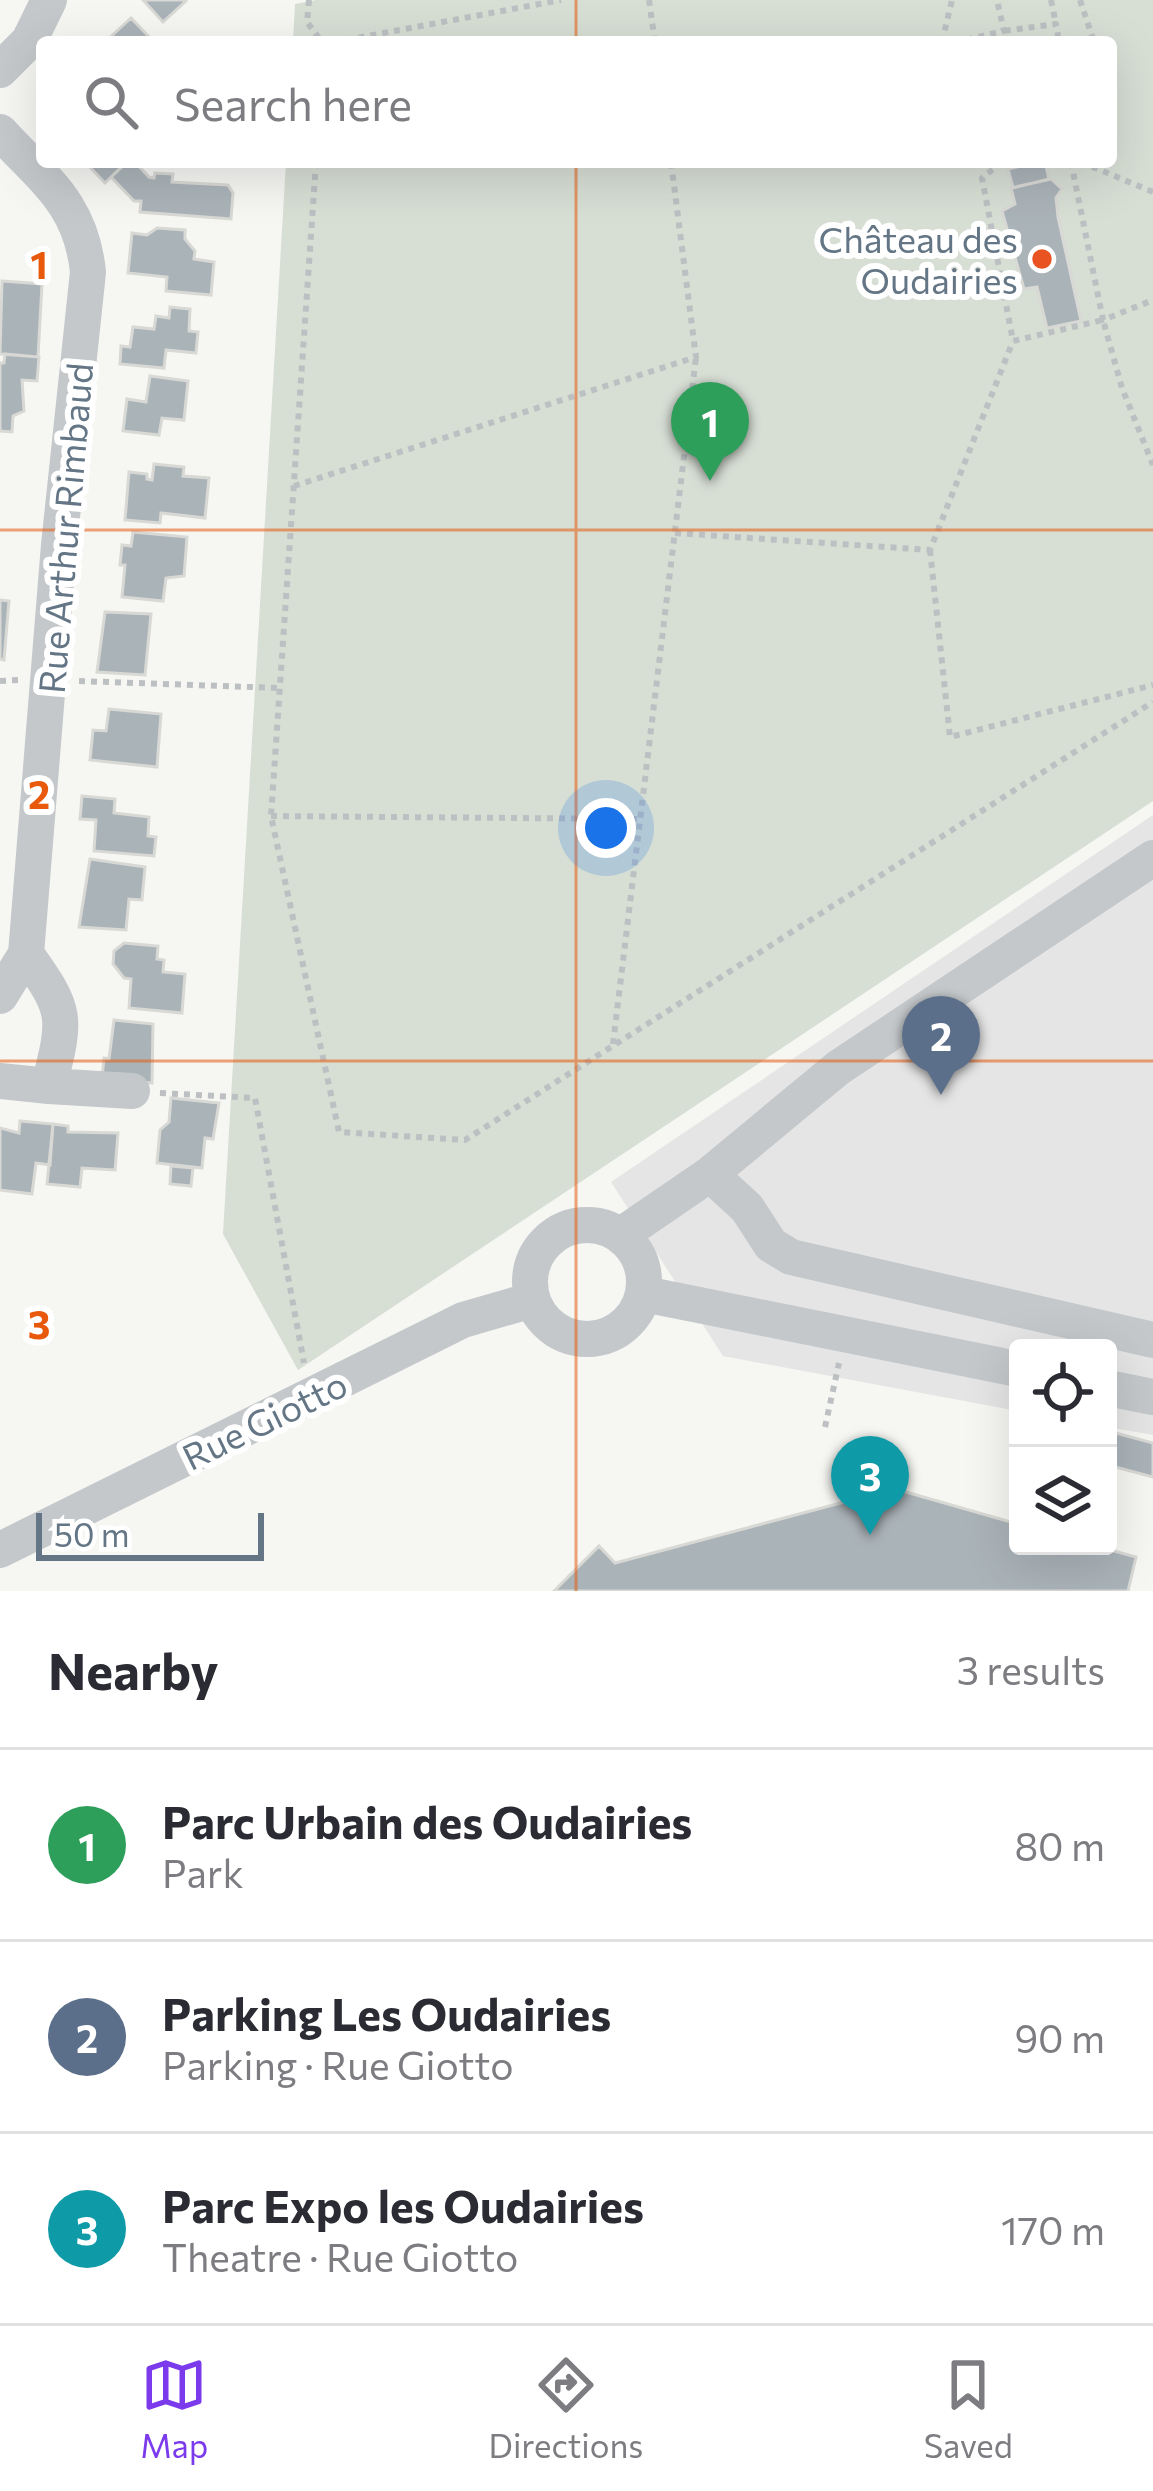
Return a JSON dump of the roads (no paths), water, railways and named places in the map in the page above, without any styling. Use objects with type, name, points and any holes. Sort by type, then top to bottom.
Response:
[{"type":"street","points":[[0,70],[29,41],[49,0]]},
{"type":"street","name":"Rue Arthur Rimbaud","points":[[0,132],[71,208],[85,237],[86,254],[26,953],[0,996]]},
{"type":"street","points":[[621,1234],[710,1174],[838,1068],[1153,858]]},
{"type":"street","points":[[26,953],[62,1009],[49,1087]]},
{"type":"street","points":[[0,1082],[132,1091]]},
{"type":"street","points":[[710,1174],[747,1208],[771,1245],[791,1257],[1153,1340]]},
{"type":"street","points":[[596,1224],[621,1234],[637,1251],[644,1294],[638,1311],[624,1327],[601,1338],[578,1339],[543,1320],[532,1300],[529,1280],[545,1242],[570,1227],[596,1224]]},
{"type":"street","points":[[644,1294],[1009,1368]]},
{"type":"street","name":"Rue Giotto","points":[[0,1550],[463,1320],[532,1300]]},
{"type":"street","points":[[1117,1390],[1153,1397]]},
{"type":"place","name":"Château des Oudairies","points":[[1042,259]]},
{"type":"place","name":"Parc Urbain des Oudairies","points":[[710,481]]},
{"type":"place","name":"Parking Les Oudairies","points":[[941,1095]]},
{"type":"place","name":"Parc Expo les Oudairies","points":[[870,1535]]}]
